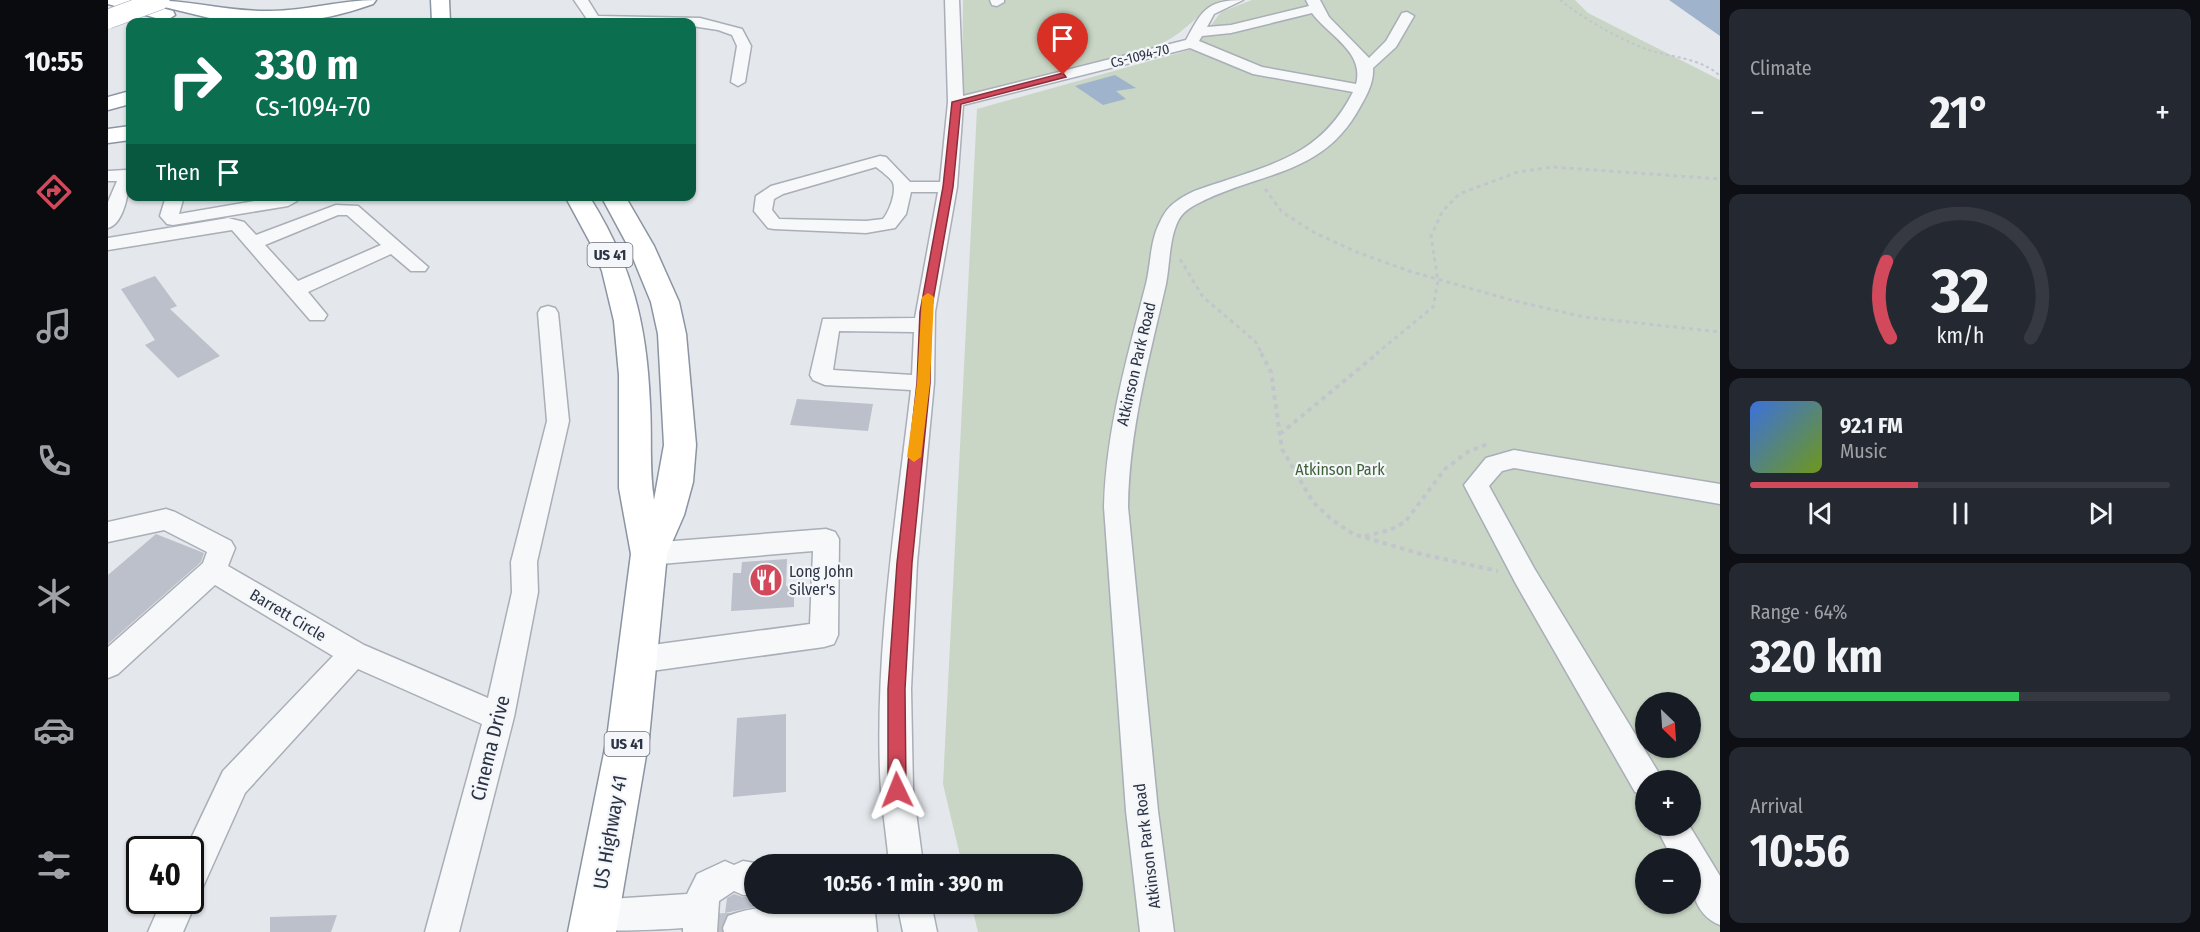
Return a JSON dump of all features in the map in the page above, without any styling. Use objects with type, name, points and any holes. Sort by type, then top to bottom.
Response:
[{"type":"highway","points":[[112,0],[154,3],[199,17],[255,18],[283,18],[326,12],[367,0]]},
{"type":"highway","points":[[440,0],[441,18]]},
{"type":"highway","points":[[154,3],[171,18]]},
{"type":"highway","points":[[108,104],[126,98]]},
{"type":"highway","points":[[108,134],[126,132]]},
{"type":"highway","name":"US 41","points":[[580,201],[607,246],[618,275],[629,319],[635,404],[637,499],[649,554]]},
{"type":"highway","name":"US 41","points":[[616,201],[641,246],[665,302],[672,334],[680,445],[676,482],[667,516],[649,554]]},
{"type":"highway","name":"US Highway 41","points":[[593,924],[628,738],[649,554]]},
{"type":"main road","points":[[108,13],[154,3]]},
{"type":"main road","points":[[108,19],[154,3]]},
{"type":"street","points":[[581,0],[588,18]]},
{"type":"street","points":[[905,854],[897,790],[896,689],[904,563],[923,383],[925,325],[948,187],[956,102],[952,53],[952,0]]},
{"type":"street","points":[[1236,0],[1209,11],[1194,37],[1258,71],[1361,89]]},
{"type":"street","points":[[1314,4],[1328,27],[1360,55],[1365,66],[1383,56],[1392,45],[1407,16]]},
{"type":"street","name":"Cs-1094-70","points":[[956,102],[1314,4]]},
{"type":"street","points":[[696,23],[730,27],[739,32],[744,40],[738,82]]},
{"type":"street","name":"Atkinson Park Road","points":[[1157,932],[1142,811],[1115,473],[1123,411],[1158,274],[1166,230],[1174,213],[1190,201],[1311,154],[1328,142],[1340,129],[1361,89],[1365,66]]},
{"type":"street","points":[[880,161],[900,179],[903,187],[897,214],[889,224],[866,227],[774,224],[763,211],[765,196],[777,190],[880,161]]},
{"type":"street","points":[[108,176],[126,175],[108,223]]},
{"type":"street","points":[[903,187],[948,187]]},
{"type":"street","points":[[174,201],[169,218],[224,210],[256,215],[287,201]]},
{"type":"street","points":[[108,244],[224,210],[238,201]]},
{"type":"street","points":[[224,210],[317,315]]},
{"type":"street","points":[[253,243],[336,210],[352,210],[418,267]]},
{"type":"street","points":[[295,290],[393,246]]},
{"type":"street","name":"Cinema Drive","points":[[442,932],[499,717],[525,592],[524,562],[558,421],[548,313]]},
{"type":"street","points":[[923,383],[821,375],[830,324],[925,325]]},
{"type":"street","points":[[1640,770],[1525,576],[1476,485],[1494,464],[1514,459],[1720,494]]},
{"type":"street","points":[[108,532],[166,519],[222,548],[213,570],[108,665]]},
{"type":"street","points":[[637,660],[824,635],[826,538],[649,554]]},
{"type":"street","name":"Barrett Circle","points":[[213,570],[354,654],[499,717]]},
{"type":"street","points":[[204,847],[234,782],[354,654]]},
{"type":"street","points":[[1677,836],[1720,908]]},
{"type":"street","points":[[712,926],[703,893],[708,885],[741,878]]},
{"type":"street","points":[[165,932],[173,914]]},
{"type":"street","points":[[858,914],[860,932]]},
{"type":"street","points":[[916,914],[920,932]]},
{"type":"street","points":[[593,924],[808,925],[842,932]]},
{"type":"path","points":[[1560,0],[1618,35],[1655,52],[1695,62],[1716,71],[1720,76]]},
{"type":"path","points":[[1280,434],[1433,307],[1438,281],[1431,236],[1442,212],[1459,194],[1518,172],[1552,167],[1720,179]]},
{"type":"path","points":[[1260,174],[1267,193],[1296,223],[1340,246],[1438,281],[1586,317],[1720,332]]},
{"type":"path","points":[[1166,230],[1203,297],[1255,340],[1271,372],[1282,449],[1313,502],[1331,519],[1353,534],[1421,554],[1525,576]]},
{"type":"green space","points":[[963,0],[1225,0],[1206,11],[1175,36],[1156,46],[962,97]]},
{"type":"green space","name":"Atkinson Park","points":[[1252,0],[1575,0],[1588,13],[1720,80],[1720,932],[978,932],[974,914],[1083,914],[1083,854],[960,854],[943,784],[977,109],[1193,49],[1221,12]]},
{"type":"water","points":[[1669,0],[1720,0],[1720,36]]},
{"type":"water","points":[[1115,75],[1136,88],[1116,91],[1126,99],[1103,105],[1075,86]]},
{"type":"building","points":[[155,276],[177,306],[170,309],[220,356],[178,378],[145,345],[155,340],[121,289]]},
{"type":"building","points":[[797,399],[873,404],[868,431],[790,425]]},
{"type":"building","points":[[156,534],[204,553],[201,562],[108,644],[108,575]]},
{"type":"building","points":[[787,559],[786,586],[794,586],[794,607],[731,611],[733,573],[741,573],[742,562]]},
{"type":"building","points":[[786,714],[786,792],[733,797],[737,718]]},
{"type":"building","points":[[734,894],[744,897],[744,909],[725,913],[727,898]]},
{"type":"building","points":[[337,915],[331,932],[270,932],[270,917]]},
{"type":"tunnel","points":[[717,929],[740,928]]},
{"type":"slow traffic","points":[[914,457],[923,383],[925,312],[928,297]]},
{"type":"place","name":"Long John Silver's","points":[[766,580]]},
{"type":"route","points":[[897,790],[896,689],[904,563],[923,383],[925,312],[948,187],[956,102],[1063,75]]}]
